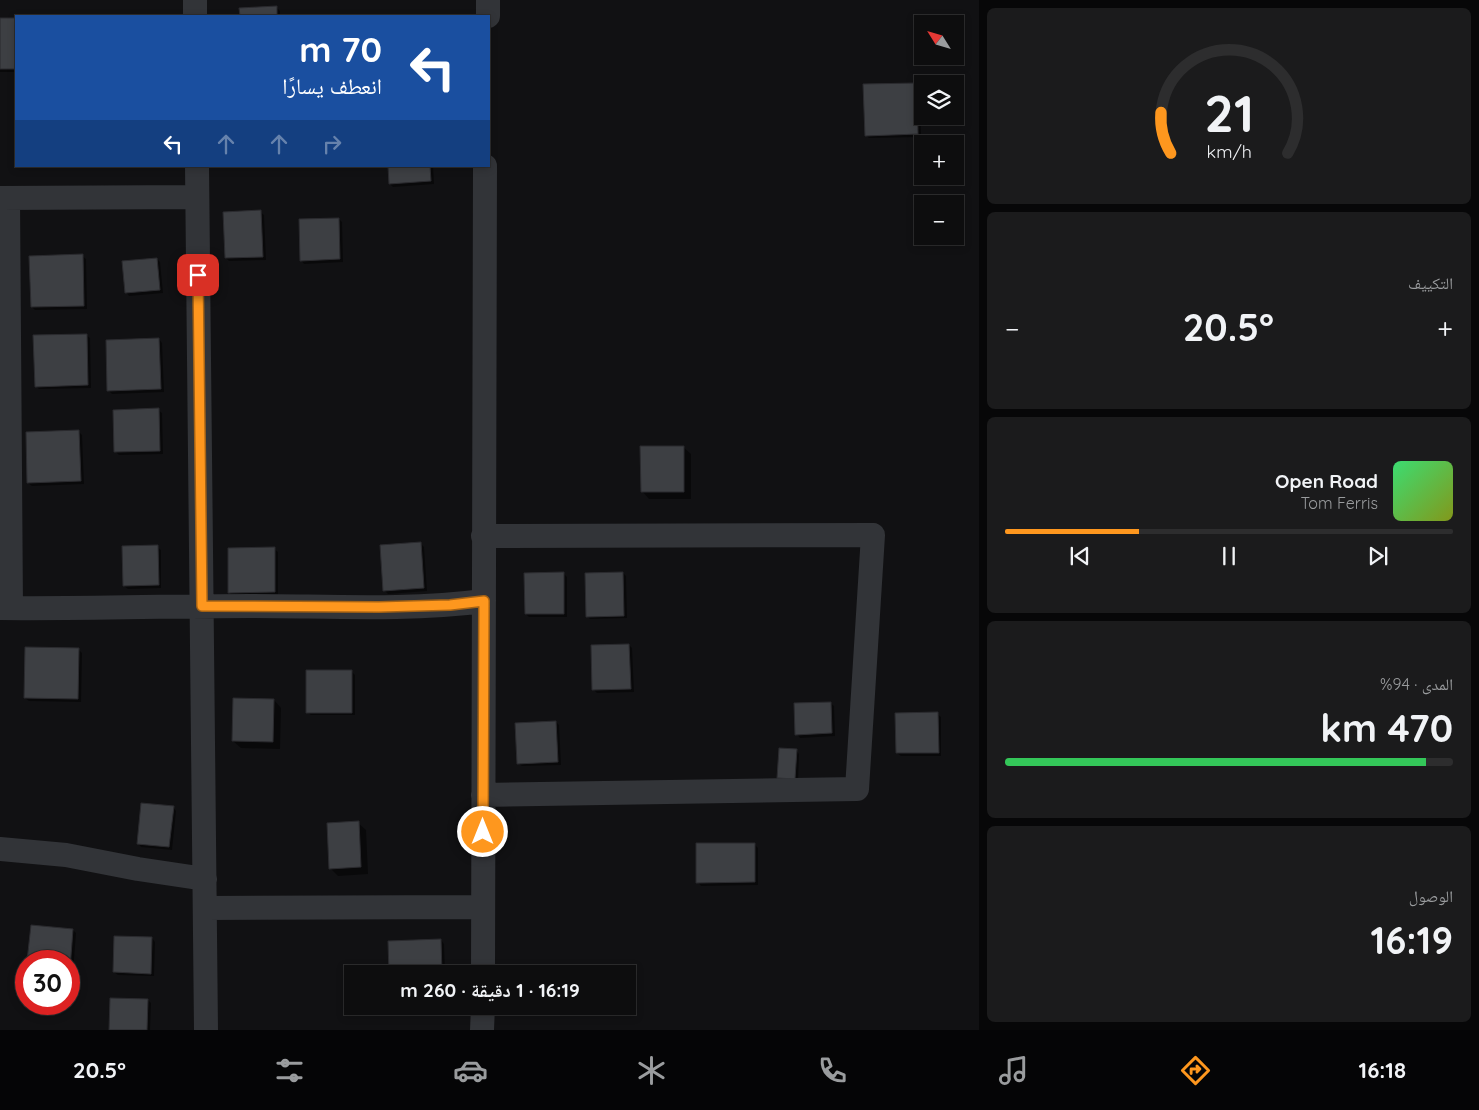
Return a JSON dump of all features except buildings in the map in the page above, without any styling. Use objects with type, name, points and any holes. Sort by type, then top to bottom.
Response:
[{"type":"street","points":[[195,0],[195,15]]},
{"type":"street","points":[[488,0],[488,15]]},
{"type":"street","points":[[197,167],[206,1030]]},
{"type":"street","points":[[483,965],[485,167]]},
{"type":"street","points":[[197,197],[4,198],[6,608],[379,607],[484,601]]},
{"type":"street","points":[[483,536],[874,535],[857,789],[483,795]]},
{"type":"street","points":[[0,850],[66,856],[205,879]]},
{"type":"street","points":[[205,908],[483,908]]},
{"type":"street","points":[[482,1015],[482,1030]]},
{"type":"route","points":[[198,275],[202,606],[379,607],[450,605],[484,601],[483,832]]}]
